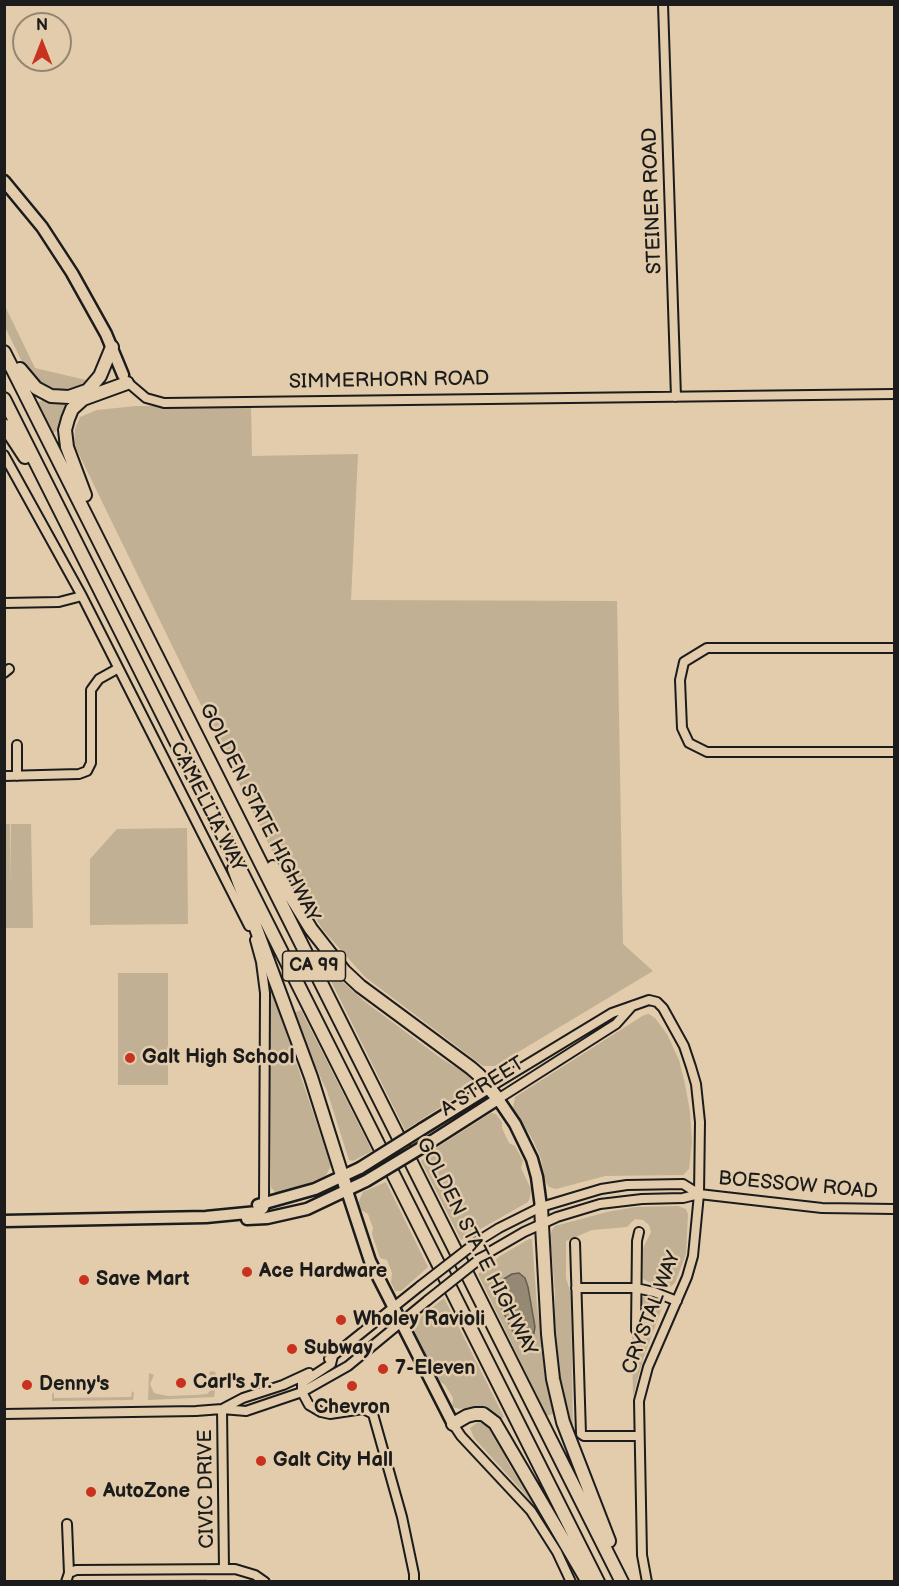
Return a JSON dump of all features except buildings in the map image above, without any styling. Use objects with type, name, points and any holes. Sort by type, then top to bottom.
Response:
[{"type":"highway","points":[[4,345],[26,379],[51,396],[69,397],[125,379]]},
{"type":"highway","points":[[88,390],[100,376],[112,347]]},
{"type":"highway","name":"GOLDEN STATE HIGHWAY","points":[[4,352],[624,1581]]},
{"type":"highway","points":[[107,555],[69,454],[65,430],[72,409],[78,403],[125,379]]},
{"type":"highway","name":"GOLDEN STATE HIGHWAY","points":[[4,399],[598,1581]]},
{"type":"highway","points":[[4,425],[70,532]]},
{"type":"highway","points":[[221,781],[297,908],[329,953],[360,986],[471,1068],[490,1087],[498,1099]]},
{"type":"highway","points":[[212,809],[311,1077],[347,1191]]},
{"type":"highway","points":[[541,1207],[548,1334],[553,1379],[563,1422],[624,1581]]},
{"type":"highway","points":[[453,1424],[475,1414],[483,1414],[495,1423],[588,1581]]},
{"type":"main road","points":[[4,180],[57,249],[86,297],[112,347],[125,379]]},
{"type":"main road","name":"A STREET","points":[[206,1217],[224,1210],[264,1205],[298,1196],[343,1177],[490,1087]]},
{"type":"main road","points":[[498,1099],[520,1132],[532,1159],[541,1207]]},
{"type":"main road","name":"A STREET","points":[[4,1221],[206,1217],[224,1221],[267,1218],[307,1209],[366,1181],[498,1099]]},
{"type":"main road","points":[[347,1191],[370,1261],[453,1424]]},
{"type":"street","name":"STEINER ROAD","points":[[663,4],[675,397]]},
{"type":"street","name":"SIMMERHORN ROAD","points":[[125,379],[146,399],[164,403],[894,394]]},
{"type":"street","name":"CAMELLIA WAY","points":[[4,455],[82,596],[117,669],[243,913],[256,945],[265,993],[264,1205]]},
{"type":"street","points":[[4,603],[59,602],[82,596]]},
{"type":"street","points":[[894,648],[707,648],[684,662],[680,680],[682,728],[689,743],[707,752],[894,752]]},
{"type":"street","points":[[4,776],[79,774],[87,771],[91,763],[91,690],[99,679],[117,669]]},
{"type":"street","points":[[17,745],[17,776]]},
{"type":"street","name":"A STREET","points":[[490,1087],[612,1012],[649,1000]]},
{"type":"street","name":"CRYSTAL WAY","points":[[647,1581],[642,1555],[639,1436],[641,1389],[652,1357],[687,1277],[693,1256],[699,1194],[700,1122],[696,1084],[684,1046],[663,1008],[657,1002],[649,1000]]},
{"type":"street","name":"A STREET","points":[[498,1099],[616,1024],[634,1004]]},
{"type":"street","points":[[222,1409],[243,1398],[307,1375],[478,1241],[541,1207],[579,1195],[627,1185],[683,1184],[699,1194]]},
{"type":"street","points":[[4,1414],[222,1409],[246,1411],[302,1392],[348,1366],[486,1254],[542,1223],[600,1204],[642,1199],[683,1198],[699,1194]]},
{"type":"street","name":"BOESSOW ROAD","points":[[699,1194],[822,1208],[894,1209]]},
{"type":"street","name":"CRYSTAL WAY","points":[[636,1330],[639,1232]]},
{"type":"street","points":[[575,1243],[581,1434],[584,1436],[639,1436]]},
{"type":"street","points":[[576,1288],[636,1288],[677,1301]]},
{"type":"street","points":[[333,1356],[330,1364],[302,1383],[302,1392],[309,1405],[321,1412],[330,1414],[363,1409],[373,1414],[402,1517],[414,1581]]},
{"type":"street","name":"CIVIC DRIVE","points":[[222,1409],[224,1569]]},
{"type":"street","points":[[453,1424],[461,1436],[531,1511],[557,1552],[571,1581]]},
{"type":"street","points":[[67,1524],[67,1577]]},
{"type":"street","points":[[67,1577],[76,1570],[224,1569],[245,1571],[265,1581]]},
{"type":"shaded area","points":[[4,304],[35,368],[90,381],[81,389],[70,391],[44,387],[35,380],[26,370],[5,327]]},
{"type":"shaded area","points":[[46,398],[73,400],[62,428],[53,433],[37,403]]},
{"type":"shaded area","points":[[136,406],[251,406],[252,456],[358,454],[351,600],[617,601],[623,944],[653,971],[495,1066],[483,1066],[365,977],[323,930],[271,849],[74,444],[75,429],[80,417],[97,410]]},
{"type":"shaded area","points":[[5,824],[10,824],[11,889],[11,824],[31,824],[33,928],[5,928]]},
{"type":"shaded area","points":[[187,828],[188,924],[90,925],[90,859],[117,829]]},
{"type":"shaded area","points":[[263,964],[331,1166],[325,1177],[280,1193],[275,1192],[271,1187],[269,1012]]},
{"type":"shaded area","points":[[335,971],[344,983],[364,1001],[442,1059],[470,1076],[473,1080],[472,1087],[405,1130],[328,975]]},
{"type":"shaded area","points":[[118,973],[168,973],[168,1085],[118,1085]]},
{"type":"shaded area","points":[[301,1010],[372,1151],[353,1161],[349,1160],[327,1091],[294,1013]]},
{"type":"shaded area","points":[[649,1014],[667,1034],[679,1060],[690,1112],[692,1142],[689,1169],[683,1175],[605,1176],[556,1189],[549,1187],[545,1181],[541,1159],[533,1140],[513,1108],[515,1097]]},
{"type":"shaded area","points":[[491,1113],[496,1114],[502,1122],[502,1128],[509,1143],[515,1146],[523,1161],[521,1168],[531,1189],[530,1197],[528,1202],[461,1240],[421,1161],[438,1147]]},
{"type":"shaded area","points":[[386,1182],[428,1267],[401,1291],[395,1291],[387,1260],[380,1258],[368,1214],[361,1210],[358,1203],[363,1192]]},
{"type":"shaded area","points":[[678,1206],[686,1209],[688,1214],[686,1254],[675,1283],[669,1288],[643,1279],[643,1248],[651,1232],[649,1225],[643,1220],[635,1219],[627,1227],[592,1230],[566,1241],[566,1278],[571,1294],[573,1435],[558,1378],[554,1339],[555,1291],[550,1237],[552,1230],[555,1226],[607,1212],[635,1207]]},
{"type":"shaded area","points":[[532,1239],[537,1307],[555,1413],[547,1416],[478,1274],[500,1256]]},
{"type":"shaded area","points":[[519,1273],[525,1278],[528,1287],[535,1327],[533,1338],[523,1342],[516,1338],[494,1293],[495,1285],[512,1274]]},
{"type":"shaded area","points":[[641,1296],[658,1301],[662,1308],[643,1359],[633,1397],[632,1334],[642,1334]]},
{"type":"shaded area","points":[[444,1298],[504,1417],[498,1420],[484,1408],[452,1407],[453,1398],[445,1385],[439,1381],[415,1333],[414,1327],[418,1319]]},
{"type":"shaded area","points":[[211,1371],[217,1376],[214,1397],[148,1400],[149,1373],[154,1375],[150,1384],[154,1393],[168,1396],[207,1394],[212,1389],[213,1381],[209,1373]]},
{"type":"shaded area","points":[[132,1391],[133,1400],[52,1401],[54,1392],[54,1398],[131,1397]]},
{"type":"shaded area","points":[[478,1422],[488,1426],[547,1525],[523,1492],[474,1438],[470,1428]]},
{"type":"shaded area","points":[[207,1579],[207,1582],[78,1581]]},
{"type":"place","name":"Galt High School","points":[[130,1058]]},
{"type":"place","name":"Ace Hardware","points":[[247,1272]]},
{"type":"place","name":"Save Mart","points":[[84,1280]]},
{"type":"place","name":"Wholey Ravioli","points":[[341,1320]]},
{"type":"place","name":"Subway","points":[[292,1349]]},
{"type":"place","name":"7-Eleven","points":[[383,1369]]},
{"type":"place","name":"Carl's Jr.","points":[[181,1383]]},
{"type":"place","name":"Denny's","points":[[27,1385]]},
{"type":"place","name":"Chevron","points":[[352,1386]]},
{"type":"place","name":"Galt City Hall","points":[[261,1461]]},
{"type":"place","name":"AutoZone","points":[[91,1492]]}]
